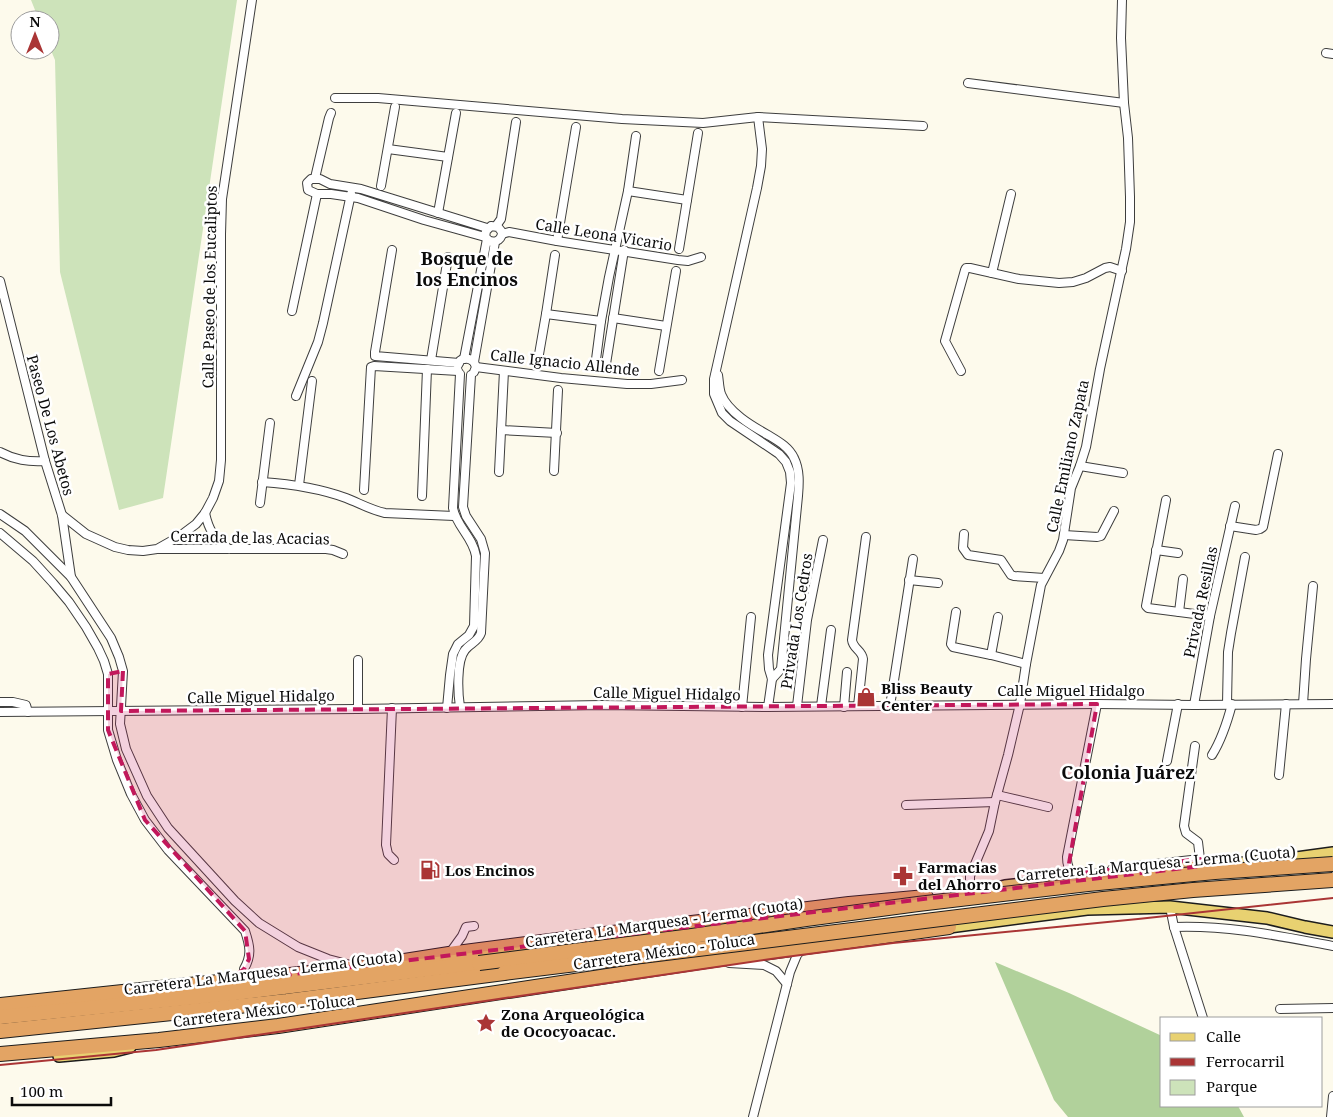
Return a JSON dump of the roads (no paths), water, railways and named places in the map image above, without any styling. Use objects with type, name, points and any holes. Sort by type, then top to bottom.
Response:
[{"type":"highway","name":"Carretera La Marquesa - Lerma (Cuota)","points":[[0,1017],[227,994],[628,945],[918,904],[1070,886],[1214,872],[1333,864]]},
{"type":"highway","name":"Carretera La Marquesa - Lerma (Cuota)","points":[[0,1031],[288,1001],[1103,899],[1193,890],[1333,880]]},
{"type":"highway","name":"Carretera México - Toluca","points":[[0,1005],[360,968],[449,954],[839,905],[981,891]]},
{"type":"highway","name":"Carretera México - Toluca","points":[[0,1054],[159,1040],[278,1026],[804,946],[949,927]]},
{"type":"highway","points":[[226,982],[244,969]]},
{"type":"highway","points":[[0,997],[68,990],[89,996]]},
{"type":"highway","points":[[0,1040],[218,1015],[288,1001]]},
{"type":"main road","name":"Carretera México - Toluca","points":[[981,891],[1201,863],[1289,859],[1333,854]]},
{"type":"main road","points":[[981,891],[1005,886],[1120,873]]},
{"type":"main road","name":"Carretera México - Toluca","points":[[949,927],[1087,909],[1170,907],[1267,918],[1333,932]]},
{"type":"main road","points":[[949,927],[1004,926],[1122,913]]},
{"type":"main road","points":[[0,1061],[114,1051],[159,1040]]},
{"type":"street","name":"Calle Paseo de los Eucaliptos","points":[[62,515],[86,534],[115,547],[143,551],[157,549],[180,536],[196,524],[214,498],[219,481],[221,460],[222,199],[252,0]]},
{"type":"street","name":"Calle Emiliano Zapata","points":[[981,891],[970,882],[970,876],[988,831],[1008,755],[1020,704],[1038,596],[1044,578],[1059,551],[1064,535],[1071,488],[1086,447],[1100,369],[1122,271],[1130,222],[1128,138],[1124,103],[1121,38],[1122,0]]},
{"type":"street","points":[[968,83],[1124,103]]},
{"type":"street","points":[[335,98],[378,98],[622,119],[708,122],[758,117],[923,126]]},
{"type":"street","points":[[381,186],[395,107]]},
{"type":"street","points":[[315,178],[329,118],[332,113]]},
{"type":"street","points":[[438,213],[456,113]]},
{"type":"street","points":[[758,117],[762,149],[759,180],[714,379],[714,394],[722,413],[730,421],[779,454]]},
{"type":"street","points":[[496,226],[500,218],[516,122]]},
{"type":"street","points":[[557,241],[576,126]]},
{"type":"street","points":[[680,249],[698,132]]},
{"type":"street","points":[[595,367],[601,321],[628,191],[636,136]]},
{"type":"street","points":[[388,149],[448,157]]},
{"type":"street","points":[[447,708],[448,692],[455,666],[465,649],[480,637],[482,627],[485,553],[483,543],[466,516],[463,507],[471,376],[474,372],[495,242],[498,241],[502,234],[496,226],[487,228],[353,188],[330,184],[315,178],[309,180],[307,186],[308,190],[316,194],[358,198],[495,242]]},
{"type":"street","points":[[296,396],[318,342],[353,188]]},
{"type":"street","points":[[628,191],[687,200]]},
{"type":"street","points":[[292,311],[316,194]]},
{"type":"street","points":[[992,273],[1011,194]]},
{"type":"street","points":[[424,220],[427,210]]},
{"type":"street","points":[[460,707],[455,666],[456,648],[469,635],[474,626],[476,556],[473,544],[454,516],[453,508],[460,366],[487,228]]},
{"type":"street","name":"Calle Leona Vicario","points":[[502,234],[508,232],[688,261],[701,257]]},
{"type":"street","points":[[392,250],[375,352],[376,356],[431,360],[460,366],[467,377],[471,376]]},
{"type":"street","points":[[606,364],[624,250]]},
{"type":"street","points":[[538,360],[555,255]]},
{"type":"street","points":[[431,360],[448,258]]},
{"type":"street","points":[[961,371],[944,341],[964,270],[968,268],[1018,279],[1059,283],[1073,282],[1086,278],[1110,267],[1122,271]]},
{"type":"street","points":[[659,371],[676,271]]},
{"type":"street","name":"Paseo De Los Abetos","points":[[0,281],[45,461],[62,515],[71,577]]},
{"type":"street","points":[[546,314],[601,321]]},
{"type":"street","points":[[613,318],[666,326]]},
{"type":"street","name":"Calle Ignacio Allende","points":[[460,366],[470,359],[475,364],[504,371],[628,384],[651,384],[682,380]]},
{"type":"street","points":[[364,490],[370,370],[372,366],[427,369],[460,366]]},
{"type":"street","points":[[717,366],[722,396],[729,407],[746,422],[780,442],[794,458],[798,472],[799,483],[781,669],[772,679]]},
{"type":"street","points":[[422,496],[427,369]]},
{"type":"street","points":[[499,472],[504,371]]},
{"type":"street","points":[[299,485],[312,381]]},
{"type":"street","points":[[554,471],[558,390]]},
{"type":"street","points":[[260,503],[270,424]]},
{"type":"street","points":[[501,430],[557,433]]},
{"type":"street","points":[[766,434],[786,462],[790,472],[791,483],[768,655],[772,679],[768,707]]},
{"type":"street","points":[[0,452],[24,461],[45,461]]},
{"type":"street","points":[[1230,526],[1256,530],[1260,530],[1263,527],[1278,454]]},
{"type":"street","points":[[1080,466],[1123,473]]},
{"type":"street","points":[[262,482],[299,485],[346,498],[375,511],[385,513],[454,516]]},
{"type":"street","points":[[1166,500],[1146,606],[1148,608],[1210,616]]},
{"type":"street","name":"Privada Resillas","points":[[1194,705],[1210,616],[1235,506]]},
{"type":"street","points":[[1064,535],[1096,538],[1101,536],[1114,511]]},
{"type":"street","points":[[205,513],[212,534],[230,550]]},
{"type":"street","points":[[0,514],[25,531],[71,577],[111,638],[123,671],[121,733],[147,796],[168,828],[235,901],[259,923],[298,947],[328,959],[360,968]]},
{"type":"street","points":[[468,535],[476,530]]},
{"type":"street","points":[[0,533],[33,561],[70,602],[98,648],[108,674],[108,730],[117,760],[131,794],[145,820],[168,850],[245,931],[249,941],[249,959],[244,969]]},
{"type":"street","points":[[964,534],[963,548],[968,555],[1002,560],[1011,575],[1014,576],[1044,578]]},
{"type":"street","points":[[858,706],[862,655],[853,646],[852,640],[866,537]]},
{"type":"street","name":"Privada Los Cedros","points":[[796,706],[807,620],[823,540]]},
{"type":"street","name":"Cerrada de las Acacias","points":[[157,549],[326,549],[343,554]]},
{"type":"street","points":[[1156,550],[1178,553]]},
{"type":"street","points":[[1212,755],[1222,737],[1228,720],[1230,633],[1245,557]]},
{"type":"street","points":[[890,706],[913,559]]},
{"type":"street","points":[[1179,612],[1183,578]]},
{"type":"street","points":[[909,580],[938,583]]},
{"type":"street","points":[[1303,704],[1314,586]]},
{"type":"street","points":[[956,612],[952,646],[1026,664]]},
{"type":"street","points":[[742,707],[751,617]]},
{"type":"street","points":[[991,655],[998,617]]},
{"type":"street","points":[[821,706],[831,630]]},
{"type":"street","points":[[358,660],[358,709]]},
{"type":"street","points":[[108,674],[123,671]]},
{"type":"street","points":[[844,707],[847,672]]},
{"type":"street","points":[[448,692],[458,692]]},
{"type":"street","points":[[0,702],[22,703],[26,705],[28,712]]},
{"type":"street","name":"Calle Miguel Hidalgo","points":[[0,712],[602,705],[844,707],[1020,704],[1333,704]]},
{"type":"street","points":[[1097,704],[1067,857],[1068,868],[1074,872],[1201,863],[1198,842],[1186,833],[1184,826],[1195,746]]},
{"type":"street","points":[[1167,761],[1178,704]]},
{"type":"street","points":[[1279,775],[1286,704]]},
{"type":"street","points":[[392,708],[386,846],[388,854],[394,860]]},
{"type":"street","points":[[906,805],[996,798],[1048,807]]},
{"type":"street","points":[[1170,907],[1174,926],[1204,1017]]},
{"type":"street","points":[[1174,926],[1216,927],[1269,934],[1333,946]]},
{"type":"street","points":[[449,954],[470,927]]},
{"type":"street","points":[[753,1117],[793,963],[804,946]]},
{"type":"street","points":[[706,961],[764,965],[776,971],[787,984]]},
{"type":"street","points":[[1280,1009],[1333,1008]]},
{"type":"street","points":[[1331,1117],[1333,1096]]},
{"type":"tunnel","points":[[1120,873],[1140,872],[1149,877],[1151,881],[1154,891],[1152,901],[1149,905],[1138,910]]},
{"type":"railway","points":[[0,1065],[156,1050],[778,958],[893,943],[1333,898]]},
{"type":"place","name":"Bliss Beauty Center","points":[[866,697]]},
{"type":"place","name":"Los Encinos","points":[[430,870]]},
{"type":"place","name":"Farmacias del Ahorro","points":[[903,876]]},
{"type":"place","name":"Zona Arqueológica de Ococyoacac.","points":[[486,1023]]},
{"type":"district","name":"Bosque de los Encinos","points":[[467,268]]},
{"type":"district","name":"Colonia Juárez","points":[[1128,772]]}]
